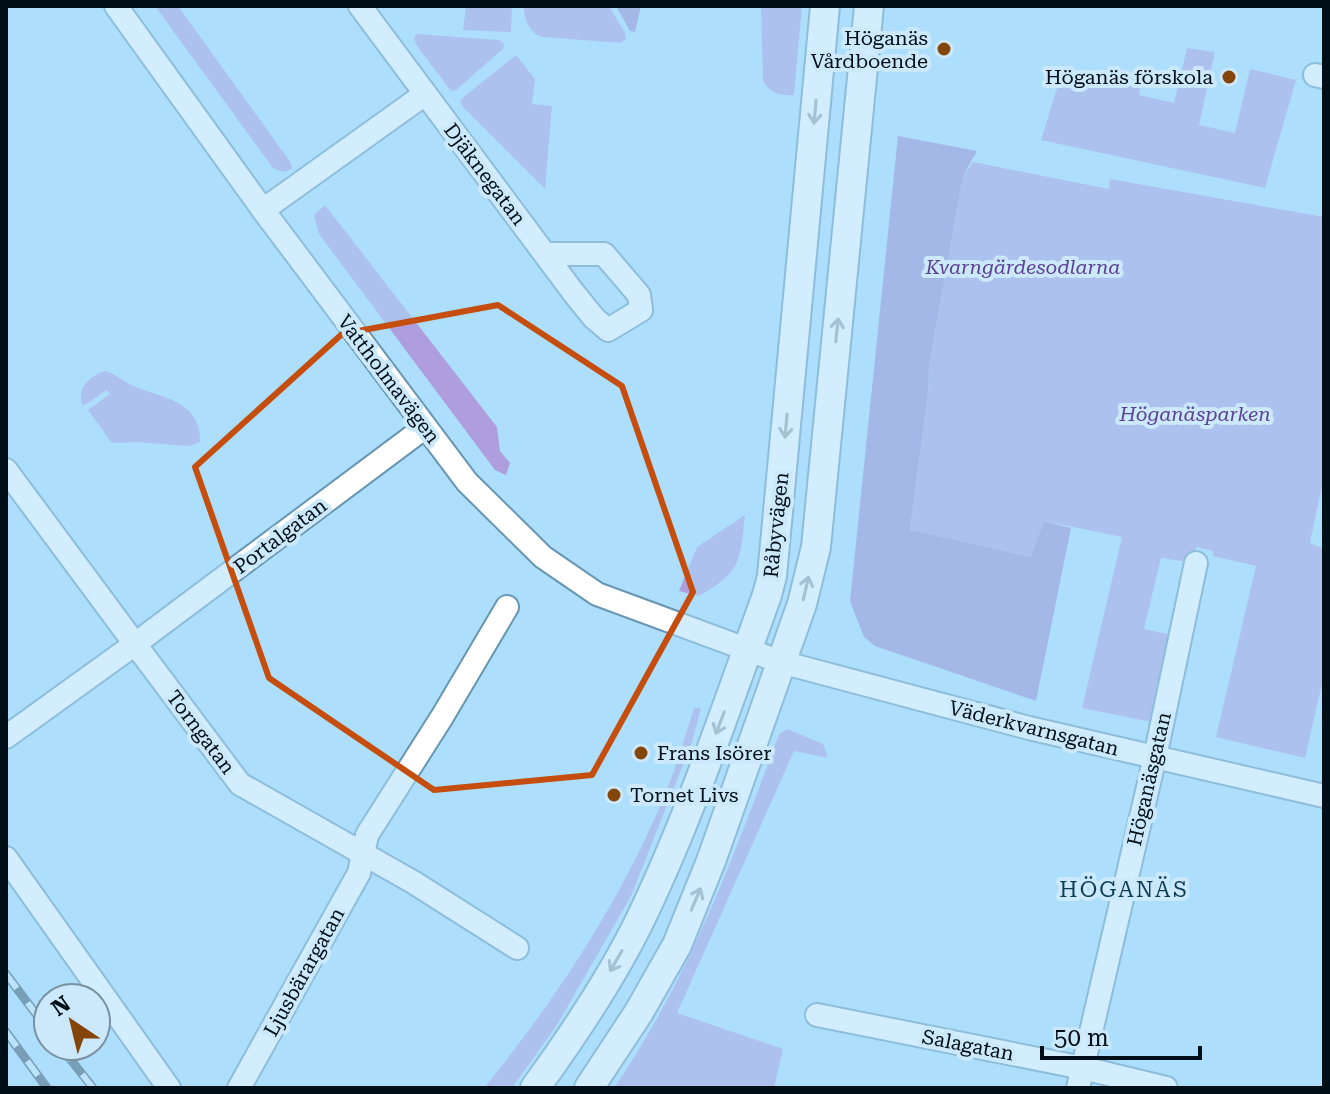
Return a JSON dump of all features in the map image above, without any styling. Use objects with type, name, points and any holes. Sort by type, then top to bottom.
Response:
[{"type":"main road","name":"Råbyvägen","points":[[535,1088],[588,1009],[640,920],[677,837],[772,576],[825,6]]},
{"type":"main road","name":"Råbyvägen","points":[[589,1088],[639,1012],[677,945],[711,861],[802,604],[816,547],[869,6]]},
{"type":"street","name":"Vattholmavägen","points":[[116,6],[263,210],[467,482],[543,557],[597,594],[747,650]]},
{"type":"street","name":"Djäknegatan","points":[[360,6],[545,254]]},
{"type":"street","points":[[263,210],[425,94]]},
{"type":"street","name":"Portalgatan","points":[[6,737],[424,428]]},
{"type":"street","points":[[6,470],[135,644]]},
{"type":"street","name":"Höganäsgatan","points":[[1081,1078],[1196,563]]},
{"type":"street","points":[[363,854],[370,830],[507,607]]},
{"type":"street","name":"Torngatan","points":[[135,644],[240,784],[413,882],[517,948]]},
{"type":"street","name":"Väderkvarnsgatan","points":[[747,650],[781,662],[1029,728],[1324,796]]},
{"type":"street","name":"Ljusbärargatan","points":[[239,1088],[359,873],[363,854]]},
{"type":"street","points":[[6,858],[169,1088]]},
{"type":"street","name":"Salagatan","points":[[817,1015],[1081,1078],[1166,1088]]},
{"type":"highlighted area","points":[[498,305],[622,386],[693,592],[592,775],[434,790],[269,678],[195,467],[342,334]]},
{"type":"green space","points":[[155,6],[178,6],[291,163],[292,169],[283,172],[273,168]]},
{"type":"green space","points":[[466,6],[512,6],[511,32],[463,30]]},
{"type":"green space","points":[[524,6],[609,6],[626,39],[621,43],[543,37],[528,25]]},
{"type":"green space","points":[[761,6],[802,6],[794,95],[776,93],[763,81]]},
{"type":"green space","points":[[416,34],[499,40],[504,44],[503,49],[451,91],[417,46],[414,39]]},
{"type":"green space","points":[[1187,48],[1215,52],[1199,125],[1235,133],[1250,69],[1296,80],[1265,188],[1041,140],[1062,72],[1141,85],[1139,95],[1174,103]]},
{"type":"green space","points":[[516,55],[535,79],[532,104],[552,106],[545,189],[463,107],[460,100]]},
{"type":"green space","points":[[973,162],[1109,189],[1110,179],[1324,217],[1324,476],[1310,543],[1324,549],[1324,675],[1305,758],[1216,737],[1256,566],[1213,556],[1213,551],[1196,547],[1196,563],[1161,558],[1144,629],[1176,636],[1158,717],[1151,722],[1082,708],[1122,537],[1044,521],[1032,557],[910,531],[929,366],[963,176]]},
{"type":"green space","points":[[325,205],[497,427],[500,451],[510,463],[506,475],[495,470],[319,234],[314,215]]},
{"type":"green space","points":[[105,371],[187,409],[199,428],[200,442],[188,446],[112,443],[88,410],[110,394],[107,390],[83,406],[81,400],[85,384]]},
{"type":"green space","points":[[745,515],[740,555],[731,572],[699,596],[679,591],[697,547]]},
{"type":"green space","points":[[694,708],[701,708],[692,742],[631,896],[557,1025],[512,1088],[484,1088],[560,987],[626,877],[667,790]]},
{"type":"green space","points":[[787,729],[823,744],[828,758],[794,751],[677,1013],[783,1049],[774,1088],[614,1088],[687,961],[727,872],[779,734]]},
{"type":"shaded area","points":[[616,6],[641,6],[635,32],[630,31]]},
{"type":"shaded area","points":[[898,136],[977,151],[963,176],[929,366],[910,530],[1031,557],[1044,521],[1071,528],[1036,701],[875,646],[864,637],[850,601]]},
{"type":"railway","points":[[6,974],[32,1009]]},
{"type":"railway","points":[[6,1032],[47,1088]]},
{"type":"railway","points":[[73,1062],[93,1088]]},
{"type":"place","name":"Höganäs Vårdboende","points":[[944,49]]},
{"type":"place","name":"Höganäs förskola","points":[[1229,77]]},
{"type":"place","name":"Frans Isörer","points":[[641,753]]},
{"type":"place","name":"Tornet Livs","points":[[614,795]]},
{"type":"district","name":"HÖGANÄS","points":[[1124,889]]},
{"type":"park label","name":"Kvarngärdesodlarna","points":[[1023,267]]},
{"type":"park label","name":"Höganäsparken","points":[[1195,414]]}]
